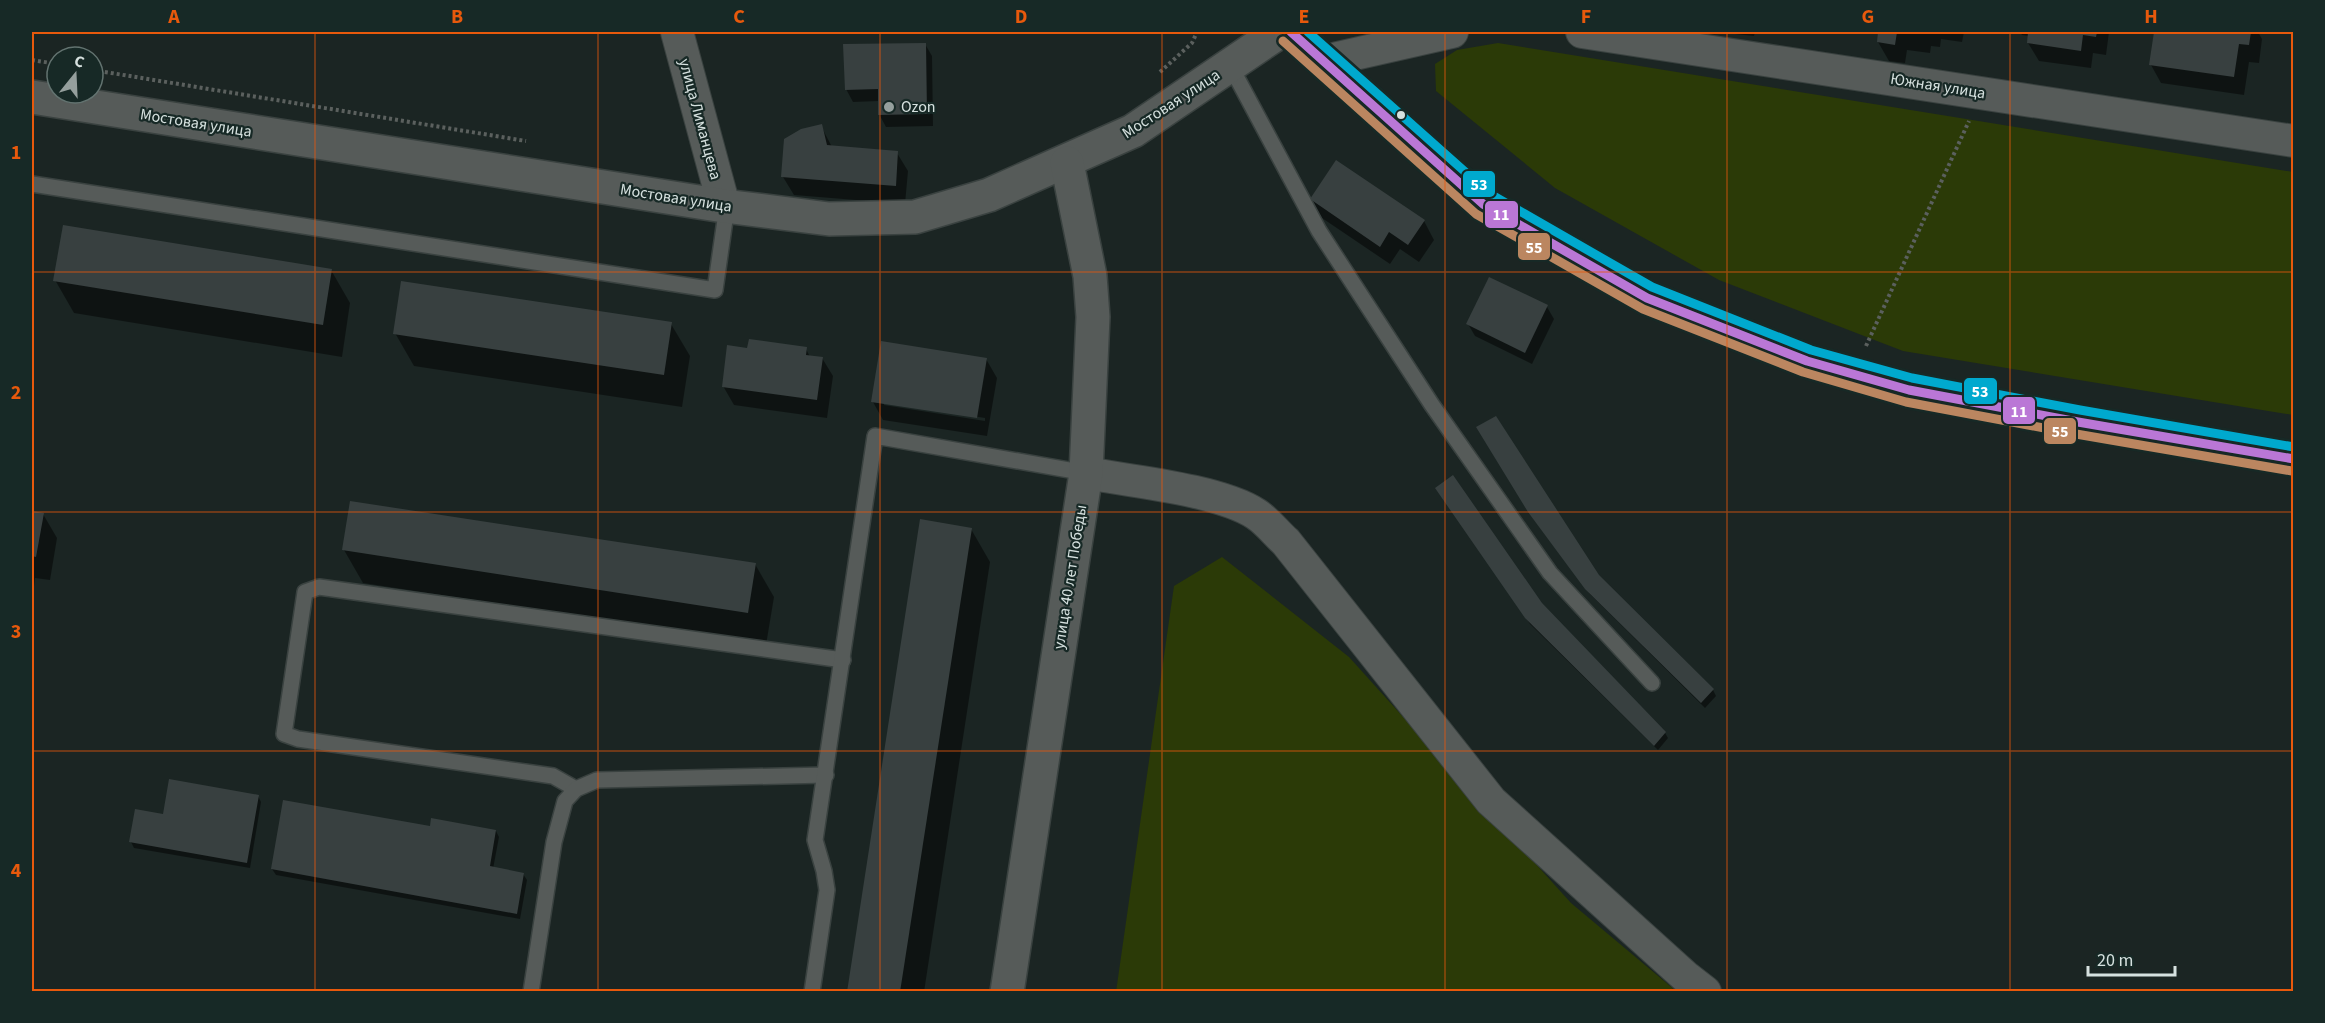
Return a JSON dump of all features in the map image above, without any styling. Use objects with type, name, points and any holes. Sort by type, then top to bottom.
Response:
[{"type":"main road","points":[[1291,32],[1483,204],[1647,298],[1807,361],[1909,390],[2078,423],[2294,459]]},
{"type":"street","name":"улица Лиманцева","points":[[676,32],[726,206]]},
{"type":"street","name":"Мостовая улица","points":[[32,97],[726,206],[829,219],[915,217],[989,195],[1067,163],[1133,132],[1279,32]]},
{"type":"street","points":[[1324,61],[1452,32]]},
{"type":"street","name":"Южная улица","points":[[1582,32],[2294,141]]},
{"type":"street","name":"улица 40 лет Победы","points":[[1007,992],[1086,473],[1093,317],[1090,276],[1067,163]]},
{"type":"street","points":[[1086,473],[1225,500],[1255,514],[1286,542],[1491,801],[1705,992]]},
{"type":"lane","points":[[1230,65],[1319,231],[1432,405],[1551,573],[1652,683]]},
{"type":"lane","points":[[32,184],[715,290],[726,206]]},
{"type":"lane","points":[[812,992],[827,890],[815,840],[875,436],[1086,473]]},
{"type":"lane","points":[[576,789],[553,776],[298,739],[284,734],[305,592],[319,587],[843,660]]},
{"type":"lane","points":[[531,992],[554,842],[566,801],[576,789],[597,780],[826,775]]},
{"type":"path","points":[[1156,75],[1173,63],[1192,43],[1197,32]]},
{"type":"path","points":[[105,72],[527,141]]},
{"type":"path","points":[[1853,374],[1982,93]]},
{"type":"green space","points":[[1498,43],[2293,172],[2293,415],[1903,351],[1719,280],[1555,188],[1436,91],[1435,64],[1457,50]]},
{"type":"green space","points":[[1222,557],[1349,657],[1571,903],[1676,991],[1116,992],[1174,586]]},
{"type":"building","points":[[1878,32],[1897,32],[1895,45],[1877,42]]},
{"type":"building","points":[[2028,32],[2097,32],[2096,37],[2083,35],[2081,51],[2027,43]]},
{"type":"building","points":[[2154,32],[2251,32],[2249,45],[2239,44],[2234,77],[2149,65]]},
{"type":"building","points":[[926,43],[927,114],[878,115],[878,89],[845,90],[843,44]]},
{"type":"building","points":[[822,124],[827,145],[898,151],[896,186],[781,177],[784,139],[801,129]]},
{"type":"building","points":[[1336,160],[1425,220],[1408,245],[1389,232],[1380,247],[1310,199]]},
{"type":"building","points":[[63,225],[332,269],[323,325],[53,281]]},
{"type":"building","points":[[1489,277],[1548,305],[1525,353],[1466,324]]},
{"type":"building","points":[[401,281],[672,322],[664,375],[393,334]]},
{"type":"building","points":[[749,339],[807,347],[806,355],[823,357],[817,400],[722,387],[727,345],[747,348]]},
{"type":"building","points":[[881,341],[987,358],[977,418],[871,402]]},
{"type":"building","points":[[1496,416],[1599,575],[1714,689],[1701,703],[1585,589],[1528,512],[1476,427]]},
{"type":"building","points":[[1453,475],[1542,603],[1666,732],[1654,746],[1525,618],[1435,488]]},
{"type":"building","points":[[350,501],[756,563],[748,613],[342,550]]},
{"type":"building","points":[[32,511],[44,513],[36,557],[32,556]]},
{"type":"building","points":[[920,519],[972,528],[900,992],[847,992]]},
{"type":"building","points":[[169,779],[259,795],[247,863],[129,842],[135,809],[163,814]]},
{"type":"building","points":[[283,800],[430,826],[431,818],[496,830],[490,866],[524,873],[517,914],[271,869]]},
{"type":"transit line","name":"11","points":[[1291,32],[1483,204],[1647,298],[1807,361],[1909,390],[2294,459]]},
{"type":"transit line","name":"53","points":[[1308,32],[1490,194],[1652,287],[1811,350],[1912,378],[2294,447]]},
{"type":"transit line","name":"55","points":[[1283,41],[1476,214],[1643,309],[1803,372],[1906,402],[2292,471]]},
{"type":"place","name":"Ozon","points":[[889,107]]}]
